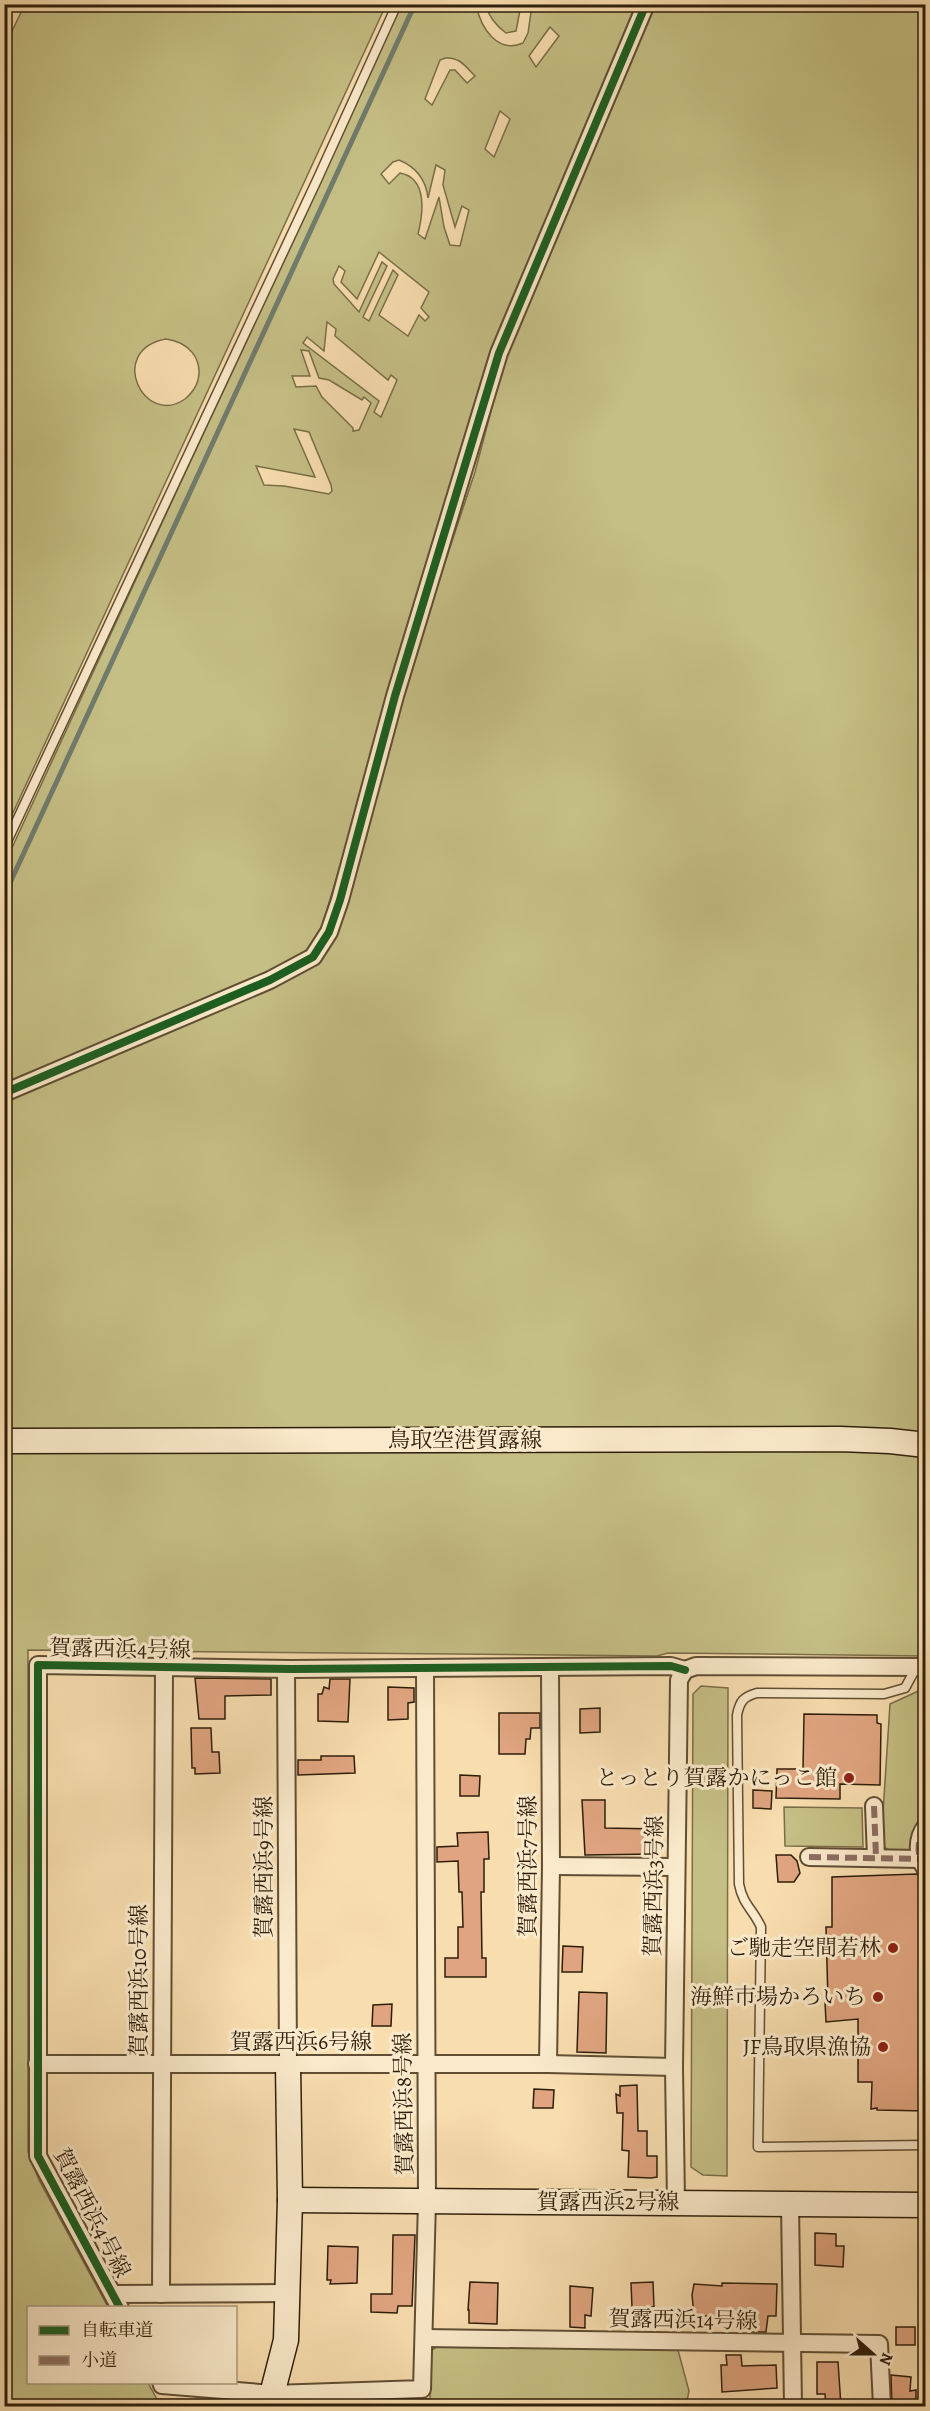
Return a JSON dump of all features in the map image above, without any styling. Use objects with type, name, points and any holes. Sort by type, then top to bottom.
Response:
[{"type":"street","points":[[4,1093],[270,980],[314,957],[329,932],[340,900],[395,696],[499,353],[646,4]]},
{"type":"street","name":"鳥取空港賀露線","points":[[4,1441],[840,1439],[890,1441],[926,1446]]},
{"type":"street","name":"賀露西浜4号線","points":[[117,2301],[38,2156],[38,1665],[286,1669],[671,1666],[685,1670]]},
{"type":"street","points":[[685,1670],[696,1666],[921,1667]]},
{"type":"street","name":"賀露西浜10号線","points":[[161,2294],[164,1667]]},
{"type":"street","name":"賀露西浜7号線","points":[[548,2064],[551,1866],[550,1667]]},
{"type":"street","name":"賀露西浜8号線","points":[[271,2400],[422,2389],[427,2201],[425,1668]]},
{"type":"street","name":"賀露西浜9号線","points":[[286,1669],[288,2065]]},
{"type":"street","name":"賀露西浜3号線","points":[[676,2202],[674,2067],[679,1680],[685,1670]]},
{"type":"street","points":[[874,1806],[876,1857]]},
{"type":"street","points":[[809,1857],[876,1857],[923,1864],[919,1842],[926,1826]]},
{"type":"street","points":[[551,1866],[676,1866]]},
{"type":"street","name":"賀露西浜6号線","points":[[37,2064],[426,2066],[548,2064],[674,2067]]},
{"type":"street","points":[[162,2384],[271,2400],[286,2340],[290,2200],[288,2065]]},
{"type":"street","name":"賀露西浜2号線","points":[[290,2200],[926,2205]]},
{"type":"street","points":[[790,2204],[793,2406]]},
{"type":"street","points":[[117,2301],[161,2294],[288,2294]]},
{"type":"street","name":"賀露西浜14号線","points":[[424,2338],[879,2344],[882,2406]]},
{"type":"lane","points":[[4,848],[397,4]]},
{"type":"lane","points":[[921,1667],[905,1688],[884,1694],[757,1693],[746,1696],[739,1703],[737,1715],[739,1884],[742,1899],[755,1915],[761,1928],[758,2147],[926,2145]]},
{"type":"shaded area","points":[[25,4],[386,5],[5,830],[4,48]],"holes":[[[166,339],[187,347],[196,358],[198,380],[193,391],[185,399],[170,405],[156,403],[145,396],[138,384],[135,370],[138,357],[148,346]]]},
{"type":"shaded area","points":[[401,5],[476,5],[486,30],[492,37],[505,45],[514,45],[523,43],[528,33],[532,5],[638,5],[496,338],[461,465],[322,926],[309,948],[286,965],[5,1084],[5,863]],"holes":[[[550,27],[559,36],[536,67],[529,56]],[[450,58],[458,61],[475,76],[467,83],[455,70],[450,70],[432,105],[425,99],[440,60]],[[500,111],[510,119],[494,157],[485,149]],[[399,160],[405,163],[415,170],[422,180],[428,198],[436,165],[445,170],[443,185],[455,227],[462,206],[469,210],[460,246],[450,245],[444,227],[439,197],[425,239],[418,234],[422,207],[419,189],[415,182],[409,176],[400,173],[389,184],[381,174],[393,162]],[[379,252],[429,292],[421,308],[429,317],[425,321],[419,315],[408,336],[379,315],[398,275],[393,270],[369,321],[363,317],[387,266],[382,262],[359,312],[334,284],[333,279],[339,266],[345,271],[341,282],[357,299]],[[327,322],[336,329],[335,336],[388,380],[391,375],[397,380],[381,417],[374,412],[379,401],[303,343],[307,337],[324,351]],[[301,350],[309,351],[319,378],[329,380],[362,400],[364,397],[371,403],[359,430],[353,431],[353,428],[322,397],[316,386],[296,387],[292,376],[310,376]],[[294,429],[309,432],[332,491],[329,494],[264,485],[256,466],[315,477]]]},
{"type":"shaded area","points":[[485,5],[521,5],[516,31],[506,33],[502,30],[493,20]]},
{"type":"shaded area","points":[[654,5],[925,5],[925,1656],[28,1650],[28,2152],[39,2180],[107,2306],[27,2306],[27,2384],[149,2384],[157,2399],[244,2400],[249,2406],[5,2406],[5,1102],[290,977],[340,919],[366,838],[389,743],[415,653],[475,472],[508,346]]},
{"type":"shaded area","points":[[701,1686],[728,1688],[727,2176],[703,2175],[691,2167],[693,1694]]},
{"type":"shaded area","points":[[925,1688],[925,1817],[918,1828],[913,1851],[889,1851],[881,1844],[890,1704]]},
{"type":"shaded area","points":[[784,1807],[862,1808],[863,1847],[785,1846]]},
{"type":"shaded area","points":[[442,2343],[678,2350],[689,2391],[686,2406],[294,2406],[301,2398],[430,2399],[431,2351]]},
{"type":"building","points":[[195,1678],[271,1679],[271,1695],[225,1696],[225,1719],[199,1719]]},
{"type":"building","points":[[330,1679],[350,1679],[348,1722],[318,1721],[318,1694],[322,1694],[324,1687],[329,1689]]},
{"type":"building","points":[[388,1687],[414,1688],[414,1702],[408,1703],[408,1719],[388,1720]]},
{"type":"building","points":[[600,1708],[600,1732],[580,1733],[580,1709]]},
{"type":"building","points":[[499,1713],[540,1713],[540,1728],[531,1728],[530,1739],[526,1739],[525,1754],[499,1754]]},
{"type":"building","points":[[804,1714],[877,1715],[877,1723],[881,1724],[880,1785],[840,1784],[840,1799],[776,1798],[777,1769],[803,1769]]},
{"type":"building","points":[[191,1728],[211,1728],[212,1752],[219,1752],[220,1773],[195,1774],[195,1768],[192,1768]]},
{"type":"building","points":[[321,1756],[354,1756],[355,1773],[298,1775],[298,1760],[321,1760]]},
{"type":"building","points":[[460,1775],[480,1776],[479,1796],[460,1796]]},
{"type":"building","points":[[753,1790],[772,1791],[771,1809],[753,1808]]},
{"type":"building","points":[[582,1800],[605,1800],[605,1828],[658,1829],[658,1854],[585,1855]]},
{"type":"building","points":[[488,1832],[489,1859],[484,1859],[484,1892],[481,1892],[482,1958],[486,1958],[486,1977],[445,1977],[445,1958],[458,1958],[458,1927],[463,1927],[462,1892],[459,1892],[458,1861],[437,1862],[437,1847],[458,1846],[457,1833]]},
{"type":"building","points":[[776,1855],[791,1855],[797,1861],[800,1873],[794,1882],[778,1882]]},
{"type":"building","points":[[917,1874],[922,1878],[921,1921],[926,1923],[926,2111],[871,2109],[872,2082],[858,2082],[858,2019],[826,2022],[825,2002],[828,2002],[826,1927],[832,1927],[832,1877]]},
{"type":"building","points":[[563,1946],[583,1947],[582,1972],[562,1972]]},
{"type":"building","points":[[579,1992],[607,1993],[606,2053],[577,2052]]},
{"type":"building","points":[[392,2004],[391,2026],[372,2026],[373,2005]]},
{"type":"building","points":[[637,2085],[638,2131],[647,2131],[647,2156],[657,2156],[657,2177],[628,2177],[629,2151],[622,2150],[623,2113],[617,2113],[616,2094],[620,2096],[620,2086]]},
{"type":"building","points":[[534,2089],[554,2090],[553,2108],[533,2108]]},
{"type":"building","points":[[815,2233],[836,2234],[836,2246],[844,2246],[843,2267],[815,2265]]},
{"type":"building","points":[[393,2235],[415,2235],[412,2306],[398,2306],[397,2313],[371,2312],[371,2294],[392,2294]]},
{"type":"building","points":[[328,2246],[358,2247],[357,2283],[330,2284],[331,2280],[327,2280]]},
{"type":"building","points":[[470,2282],[498,2283],[497,2324],[469,2323]]},
{"type":"building","points":[[653,2282],[654,2307],[632,2307],[631,2283]]},
{"type":"building","points":[[722,2283],[777,2284],[776,2316],[768,2316],[766,2332],[747,2332],[747,2323],[729,2323],[729,2318],[694,2315],[692,2295],[694,2284],[722,2286]]},
{"type":"building","points":[[570,2286],[593,2288],[591,2316],[585,2315],[585,2328],[570,2327]]},
{"type":"building","points":[[896,2327],[915,2327],[915,2345],[896,2345]]},
{"type":"building","points":[[726,2355],[741,2355],[742,2366],[776,2365],[777,2388],[722,2392],[721,2365],[727,2365]]},
{"type":"building","points":[[817,2362],[838,2362],[841,2406],[826,2406],[825,2394],[817,2394]]},
{"type":"building","points":[[891,2375],[911,2377],[910,2391],[916,2390],[916,2406],[892,2406]]},
{"type":"waterway","points":[[4,896],[415,4]]},
{"type":"marked path","points":[[874,1806],[876,1857]]},
{"type":"marked path","points":[[926,1826],[920,1837],[918,1848],[920,1859],[926,1869]]},
{"type":"marked path","points":[[809,1857],[920,1859]]},
{"type":"cycle path","points":[[4,1093],[270,980],[313,957],[329,932],[340,900],[395,696],[499,353],[646,4]]},
{"type":"cycle path","points":[[119,2306],[38,2156],[38,1665],[292,1669],[671,1666],[685,1670]]},
{"type":"place","name":"とっとり賀露かにっこ館","points":[[849,1778]]},
{"type":"place","name":"ご馳走空間若林","points":[[893,1948]]},
{"type":"place","name":"海鮮市場かろいち","points":[[878,1997]]},
{"type":"place","name":"JF鳥取県漁協","points":[[883,2047]]}]
